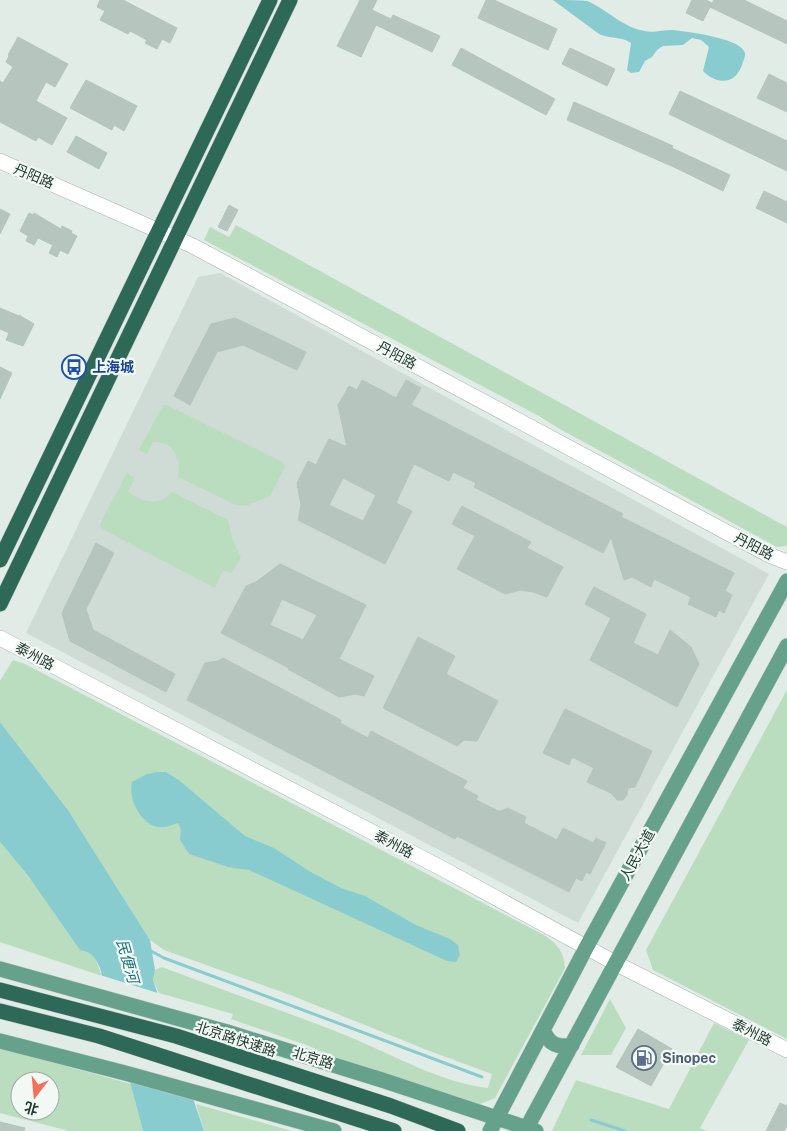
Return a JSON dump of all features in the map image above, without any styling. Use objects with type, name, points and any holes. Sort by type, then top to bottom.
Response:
[{"type":"highway","points":[[0,560],[270,0]]},
{"type":"highway","points":[[0,604],[290,0]]},
{"type":"highway","name":"北京路快速路","points":[[0,990],[176,1036],[391,1106],[458,1131]]},
{"type":"highway","points":[[0,1011],[99,1036],[394,1131]]},
{"type":"main road","name":"人民大道","points":[[494,1124],[587,946],[787,581]]},
{"type":"main road","points":[[530,1130],[572,1045],[787,646]]},
{"type":"main road","name":"北京路","points":[[0,969],[227,1032],[382,1080],[494,1124],[530,1130]]},
{"type":"main road","points":[[543,1030],[548,1040],[554,1044],[563,1047],[572,1045]]},
{"type":"main road","points":[[0,1041],[125,1072],[334,1131]]},
{"type":"street","name":"丹阳路","points":[[0,161],[176,239],[787,562]]},
{"type":"street","name":"泰州路","points":[[0,638],[587,946],[617,964],[787,1050]]},
{"type":"shaded area","points":[[220,273],[769,574],[578,923],[26,633],[198,277]]},
{"type":"green space","points":[[236,225],[787,527],[787,546],[777,547],[539,416],[204,240],[210,227],[229,237]]},
{"type":"green space","points":[[163,405],[167,405],[282,462],[285,467],[270,496],[246,506],[236,505],[178,477],[179,470],[175,452],[167,445],[161,442],[153,442],[147,454],[139,450]]},
{"type":"green space","points":[[127,473],[135,478],[128,492],[139,498],[151,501],[162,500],[172,492],[228,520],[233,541],[241,557],[232,573],[223,571],[215,588],[104,530],[100,526],[102,520]]},
{"type":"green space","points":[[13,660],[25,664],[544,935],[553,942],[561,952],[565,968],[495,1098],[475,1106],[373,1076],[309,1046],[231,1019],[233,1014],[159,993],[153,980],[155,970],[162,967],[327,1028],[453,1080],[488,1088],[492,1074],[293,996],[164,950],[150,940],[68,810],[0,722],[0,681]]},
{"type":"green space","points":[[787,690],[787,1039],[653,970],[646,950]]},
{"type":"green space","points":[[0,842],[94,956],[102,976],[0,942]]},
{"type":"green space","points":[[610,999],[626,1028],[611,1055],[581,1055]]},
{"type":"green space","points":[[714,1023],[749,1040],[700,1128],[707,1131],[552,1131],[576,1080],[669,1109]]},
{"type":"green space","points":[[0,1048],[131,1084],[143,1131],[69,1131],[31,1121],[60,1121],[60,1071],[10,1071],[10,1116],[0,1113]]},
{"type":"green space","points":[[196,1104],[292,1131],[204,1131]]},
{"type":"water","points":[[553,0],[587,1],[629,26],[645,31],[679,31],[732,42],[740,46],[744,51],[744,58],[739,72],[735,76],[725,81],[714,79],[703,71],[709,47],[701,40],[692,38],[683,45],[663,46],[645,61],[639,72],[631,73],[627,70],[631,43],[623,39],[599,34]]},
{"type":"water","name":"民便河","points":[[0,722],[68,810],[150,940],[155,970],[153,980],[204,1131],[143,1131],[100,968],[91,954],[80,950],[29,877],[0,842]]},
{"type":"water","points":[[166,772],[180,781],[245,836],[274,848],[309,871],[341,888],[365,896],[416,925],[450,939],[458,945],[460,955],[456,962],[447,961],[249,870],[228,867],[189,854],[180,840],[181,830],[178,823],[163,827],[154,826],[139,814],[133,801],[132,782],[147,774]]},
{"type":"pier","points":[[100,975],[161,994],[197,1100],[129,1081]]},
{"type":"building","points":[[100,0],[123,0],[177,28],[170,43],[162,39],[157,49],[145,43],[147,40],[130,31],[128,34],[100,20],[105,11],[97,7]]},
{"type":"building","points":[[360,0],[377,0],[372,10],[391,19],[393,15],[440,36],[432,52],[376,25],[361,57],[337,46]]},
{"type":"building","points":[[486,0],[494,0],[557,29],[548,50],[478,18]]},
{"type":"building","points":[[692,0],[706,0],[712,3],[703,21],[686,13]]},
{"type":"building","points":[[714,0],[744,0],[787,21],[787,44],[710,7]]},
{"type":"building","points":[[18,37],[68,64],[55,87],[46,82],[36,101],[67,118],[52,145],[38,137],[36,141],[0,122],[0,81],[3,83],[13,67],[6,62]]},
{"type":"building","points":[[461,48],[555,99],[546,115],[452,65]]},
{"type":"building","points":[[570,48],[615,69],[607,86],[562,64]]},
{"type":"building","points":[[769,74],[787,83],[787,112],[757,98]]},
{"type":"building","points":[[86,80],[137,106],[124,131],[114,125],[112,130],[70,108]]},
{"type":"building","points":[[680,91],[787,141],[787,171],[669,114]]},
{"type":"building","points":[[574,102],[673,146],[672,148],[730,175],[723,191],[567,120]]},
{"type":"building","points":[[76,136],[107,153],[99,169],[67,152]]},
{"type":"building","points":[[764,191],[787,202],[787,223],[756,208]]},
{"type":"building","points":[[229,205],[238,210],[227,231],[218,227]]},
{"type":"building","points":[[0,209],[10,214],[0,234]]},
{"type":"building","points":[[29,213],[34,215],[34,213],[61,229],[62,226],[77,236],[68,254],[60,250],[57,257],[49,253],[53,245],[38,238],[34,245],[26,241],[28,236],[20,231]]},
{"type":"building","points":[[0,308],[19,315],[34,324],[23,346],[6,340],[9,333],[0,329]]},
{"type":"building","points":[[235,318],[306,352],[297,370],[243,345],[217,352],[190,405],[174,396],[211,324]]},
{"type":"building","points":[[0,367],[12,373],[0,399]]},
{"type":"building","points":[[362,380],[396,398],[406,380],[421,388],[411,405],[623,514],[621,517],[734,573],[725,591],[732,595],[724,613],[719,610],[716,617],[688,604],[691,597],[654,579],[651,587],[632,577],[624,580],[611,537],[603,553],[474,487],[476,483],[453,472],[449,481],[414,464],[396,503],[412,511],[385,564],[298,520],[301,505],[297,483],[308,461],[316,465],[329,439],[347,447],[338,405],[349,386],[357,390]],"holes":[[[343,478],[376,495],[363,521],[329,505]]]},
{"type":"building","points":[[462,506],[531,542],[527,548],[563,567],[547,597],[521,590],[505,594],[457,569],[475,536],[452,524]]},
{"type":"building","points":[[96,543],[114,553],[86,609],[93,630],[175,674],[166,692],[70,641],[62,613]]},
{"type":"building","points":[[280,564],[366,605],[339,659],[374,676],[364,696],[355,694],[339,697],[289,668],[221,633],[246,586],[256,582]],"holes":[[[282,599],[317,615],[303,640],[270,625]]]},
{"type":"building","points":[[594,587],[646,614],[633,643],[658,655],[670,630],[691,647],[699,664],[677,707],[590,660],[611,618],[585,604]]},
{"type":"building","points":[[418,637],[455,656],[446,674],[498,701],[477,741],[464,740],[457,746],[383,708]]},
{"type":"building","points":[[223,658],[341,720],[340,723],[368,738],[371,731],[467,781],[463,788],[478,796],[476,800],[498,811],[508,808],[526,817],[524,823],[557,840],[563,828],[593,843],[596,838],[606,843],[590,874],[586,872],[582,881],[576,878],[569,892],[457,836],[455,839],[187,700],[205,663],[218,661]]},
{"type":"building","points":[[565,709],[652,751],[635,787],[628,788],[627,795],[623,800],[617,800],[611,793],[587,782],[594,768],[572,757],[569,765],[543,753]]},
{"type":"building","name":"Sinopec","points":[[638,1029],[672,1049],[651,1086],[616,1067]]},
{"type":"building","points":[[780,1103],[787,1106],[787,1126],[784,1131],[766,1131]]},
{"type":"building","points":[[0,1122],[25,1128],[24,1131],[0,1131]]},
{"type":"waterway","points":[[149,950],[164,958],[482,1077]]},
{"type":"waterway","points":[[591,1120],[625,1131]]},
{"type":"place","name":"上海城","points":[[74,367]]},
{"type":"place","name":"Sinopec","points":[[644,1058]]}]
